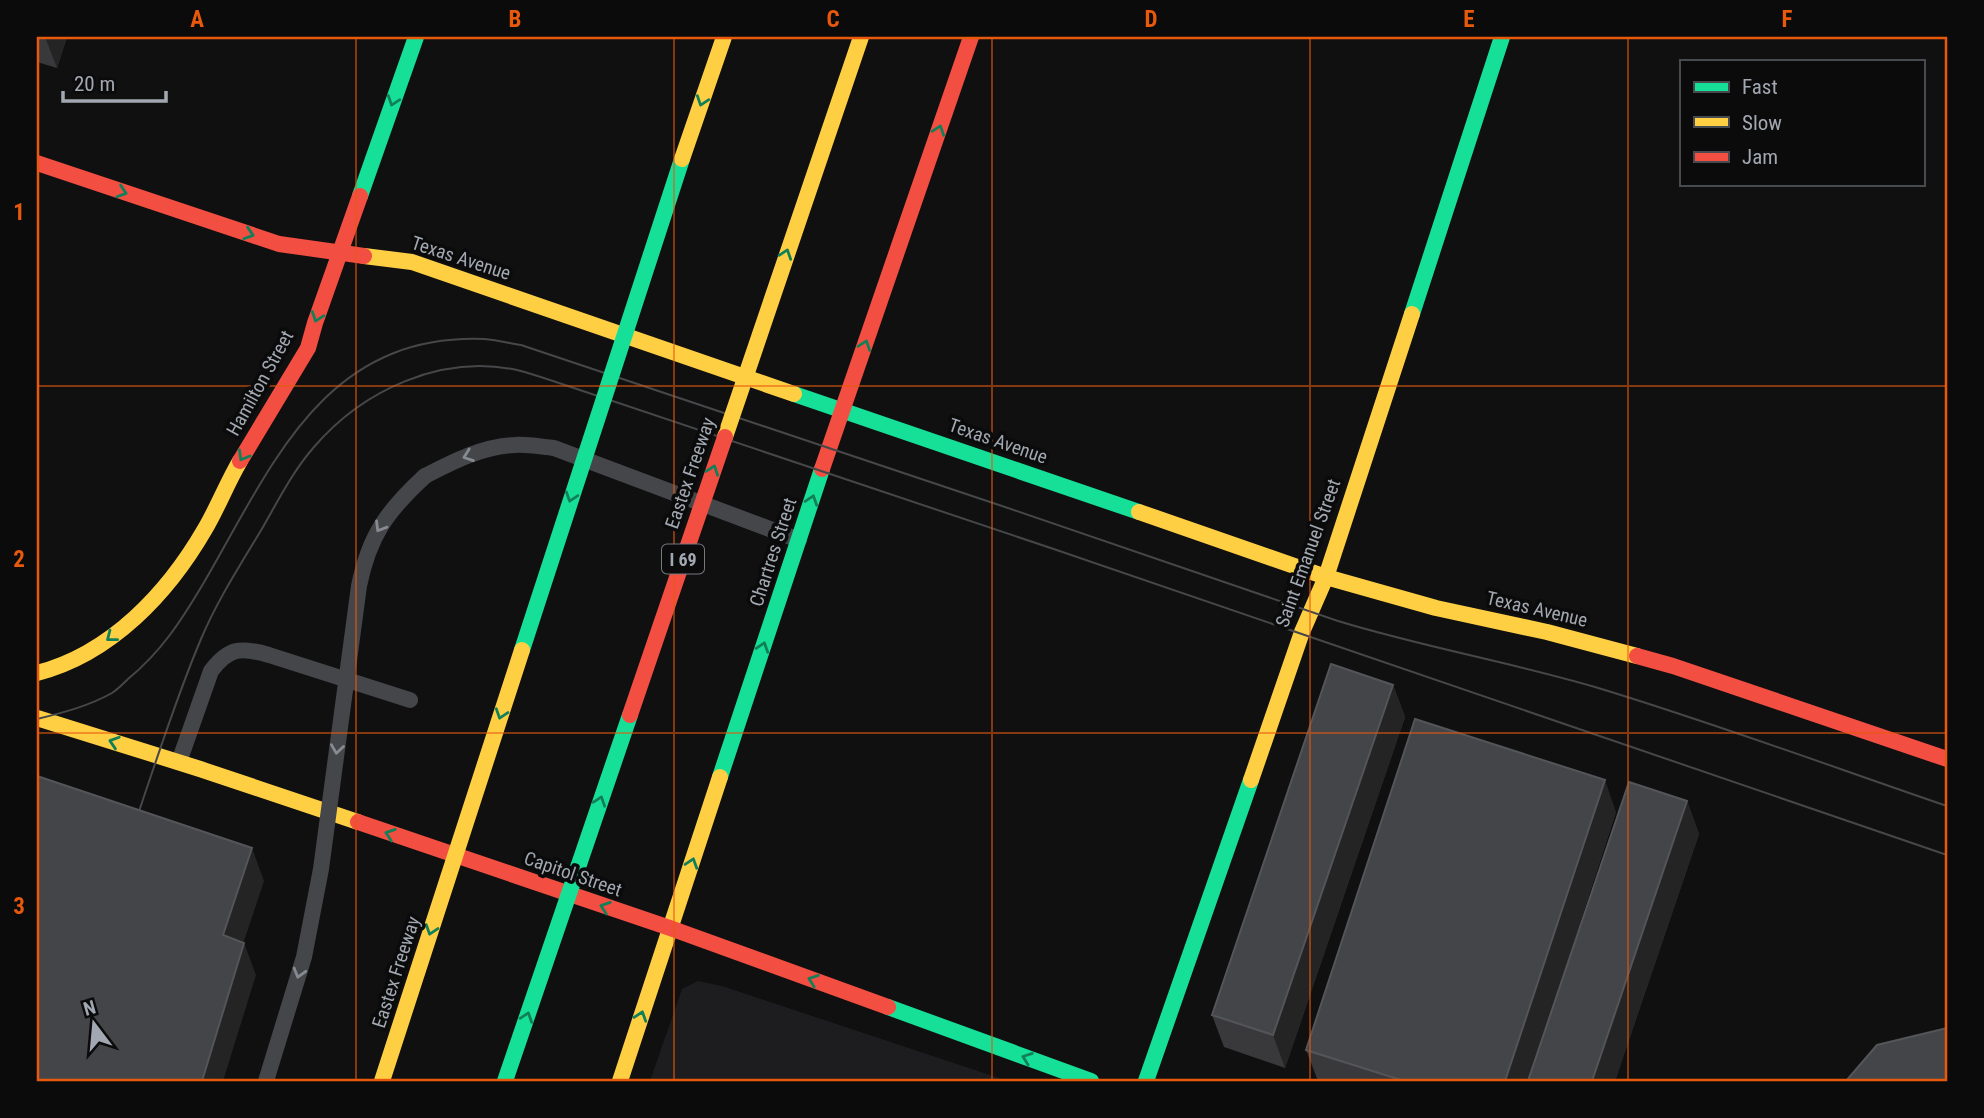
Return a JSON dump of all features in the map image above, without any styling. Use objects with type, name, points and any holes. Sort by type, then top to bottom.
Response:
[{"type":"main road","name":"Hamilton Street","points":[[37,673],[60,667],[108,641],[167,586],[205,529],[237,467],[308,348],[416,37]]},
{"type":"main road","name":"Eastex Freeway","points":[[382,1081],[611,373],[724,37]]},
{"type":"main road","name":"Eastex Freeway","points":[[505,1081],[860,37]]},
{"type":"main road","name":"Chartres Street","points":[[620,1081],[842,409],[971,37]]},
{"type":"main road","name":"Saint Emanuel Street","points":[[1146,1081],[1301,632],[1326,577],[1502,37]]},
{"type":"main road","name":"Texas Avenue","points":[[37,163],[279,244],[412,262],[1326,577],[1436,608],[1547,632],[1673,666],[1947,759]]},
{"type":"main road","name":"Capitol Street","points":[[37,718],[179,762],[670,928],[1091,1081]]},
{"type":"lane","points":[[266,1081],[304,957],[321,869],[364,561],[373,538],[389,512],[425,476],[482,451],[515,445],[554,448],[799,540]]},
{"type":"lane","points":[[179,762],[211,671],[220,658],[231,651],[250,649],[269,654],[410,700]]},
{"type":"shaded area","points":[[698,981],[722,986],[1008,1081],[650,1081],[682,989]]},
{"type":"building","points":[[1331,664],[1393,685],[1273,1035],[1212,1015]]},
{"type":"building","points":[[1415,719],[1605,780],[1505,1081],[1404,1081],[1306,1050]]},
{"type":"building","points":[[37,776],[252,848],[223,935],[244,943],[202,1081],[37,1081]]},
{"type":"building","points":[[1629,782],[1687,801],[1592,1081],[1528,1081]]},
{"type":"building","points":[[1947,1028],[1947,1081],[1846,1081],[1877,1045]]},
{"type":"tram line","points":[[37,719],[66,712],[103,698],[151,658],[187,611],[280,453],[309,415],[343,383],[382,358],[429,343],[484,339],[521,345],[1338,621],[1595,687],[1947,806]]},
{"type":"tram line","points":[[133,829],[174,709],[207,625],[285,488],[306,457],[334,427],[380,393],[432,372],[488,366],[517,370],[728,439],[1947,855]]},
{"type":"traffic: fast","points":[[360,196],[416,37]]},
{"type":"traffic: fast","points":[[1412,314],[1502,37]]},
{"type":"traffic: fast","points":[[522,650],[682,159]]},
{"type":"traffic: fast","points":[[794,394],[1139,512]]},
{"type":"traffic: fast","points":[[720,777],[822,469]]},
{"type":"traffic: fast","points":[[505,1081],[630,715]]},
{"type":"traffic: fast","points":[[1146,1081],[1251,780]]},
{"type":"traffic: fast","points":[[888,1007],[1091,1081]]},
{"type":"traffic: slow","points":[[682,159],[724,37]]},
{"type":"traffic: slow","points":[[725,437],[861,37]]},
{"type":"traffic: slow","points":[[364,256],[412,262],[794,394]]},
{"type":"traffic: slow","points":[[1251,780],[1302,632],[1326,577],[1412,314]]},
{"type":"traffic: slow","points":[[37,673],[64,664],[113,636],[155,598],[174,576],[205,529],[240,461]]},
{"type":"traffic: slow","points":[[1139,512],[1326,577],[1436,608],[1547,632],[1637,656]]},
{"type":"traffic: slow","points":[[382,1081],[522,650]]},
{"type":"traffic: slow","points":[[37,718],[358,822]]},
{"type":"traffic: slow","points":[[620,1081],[720,777]]},
{"type":"traffic: jam","points":[[822,469],[971,37]]},
{"type":"traffic: jam","points":[[37,163],[279,244],[364,256]]},
{"type":"traffic: jam","points":[[240,461],[308,348],[360,196]]},
{"type":"traffic: jam","points":[[630,715],[725,437]]},
{"type":"traffic: jam","points":[[1637,656],[1947,759]]},
{"type":"traffic: jam","points":[[358,822],[670,928],[888,1007]]}]
